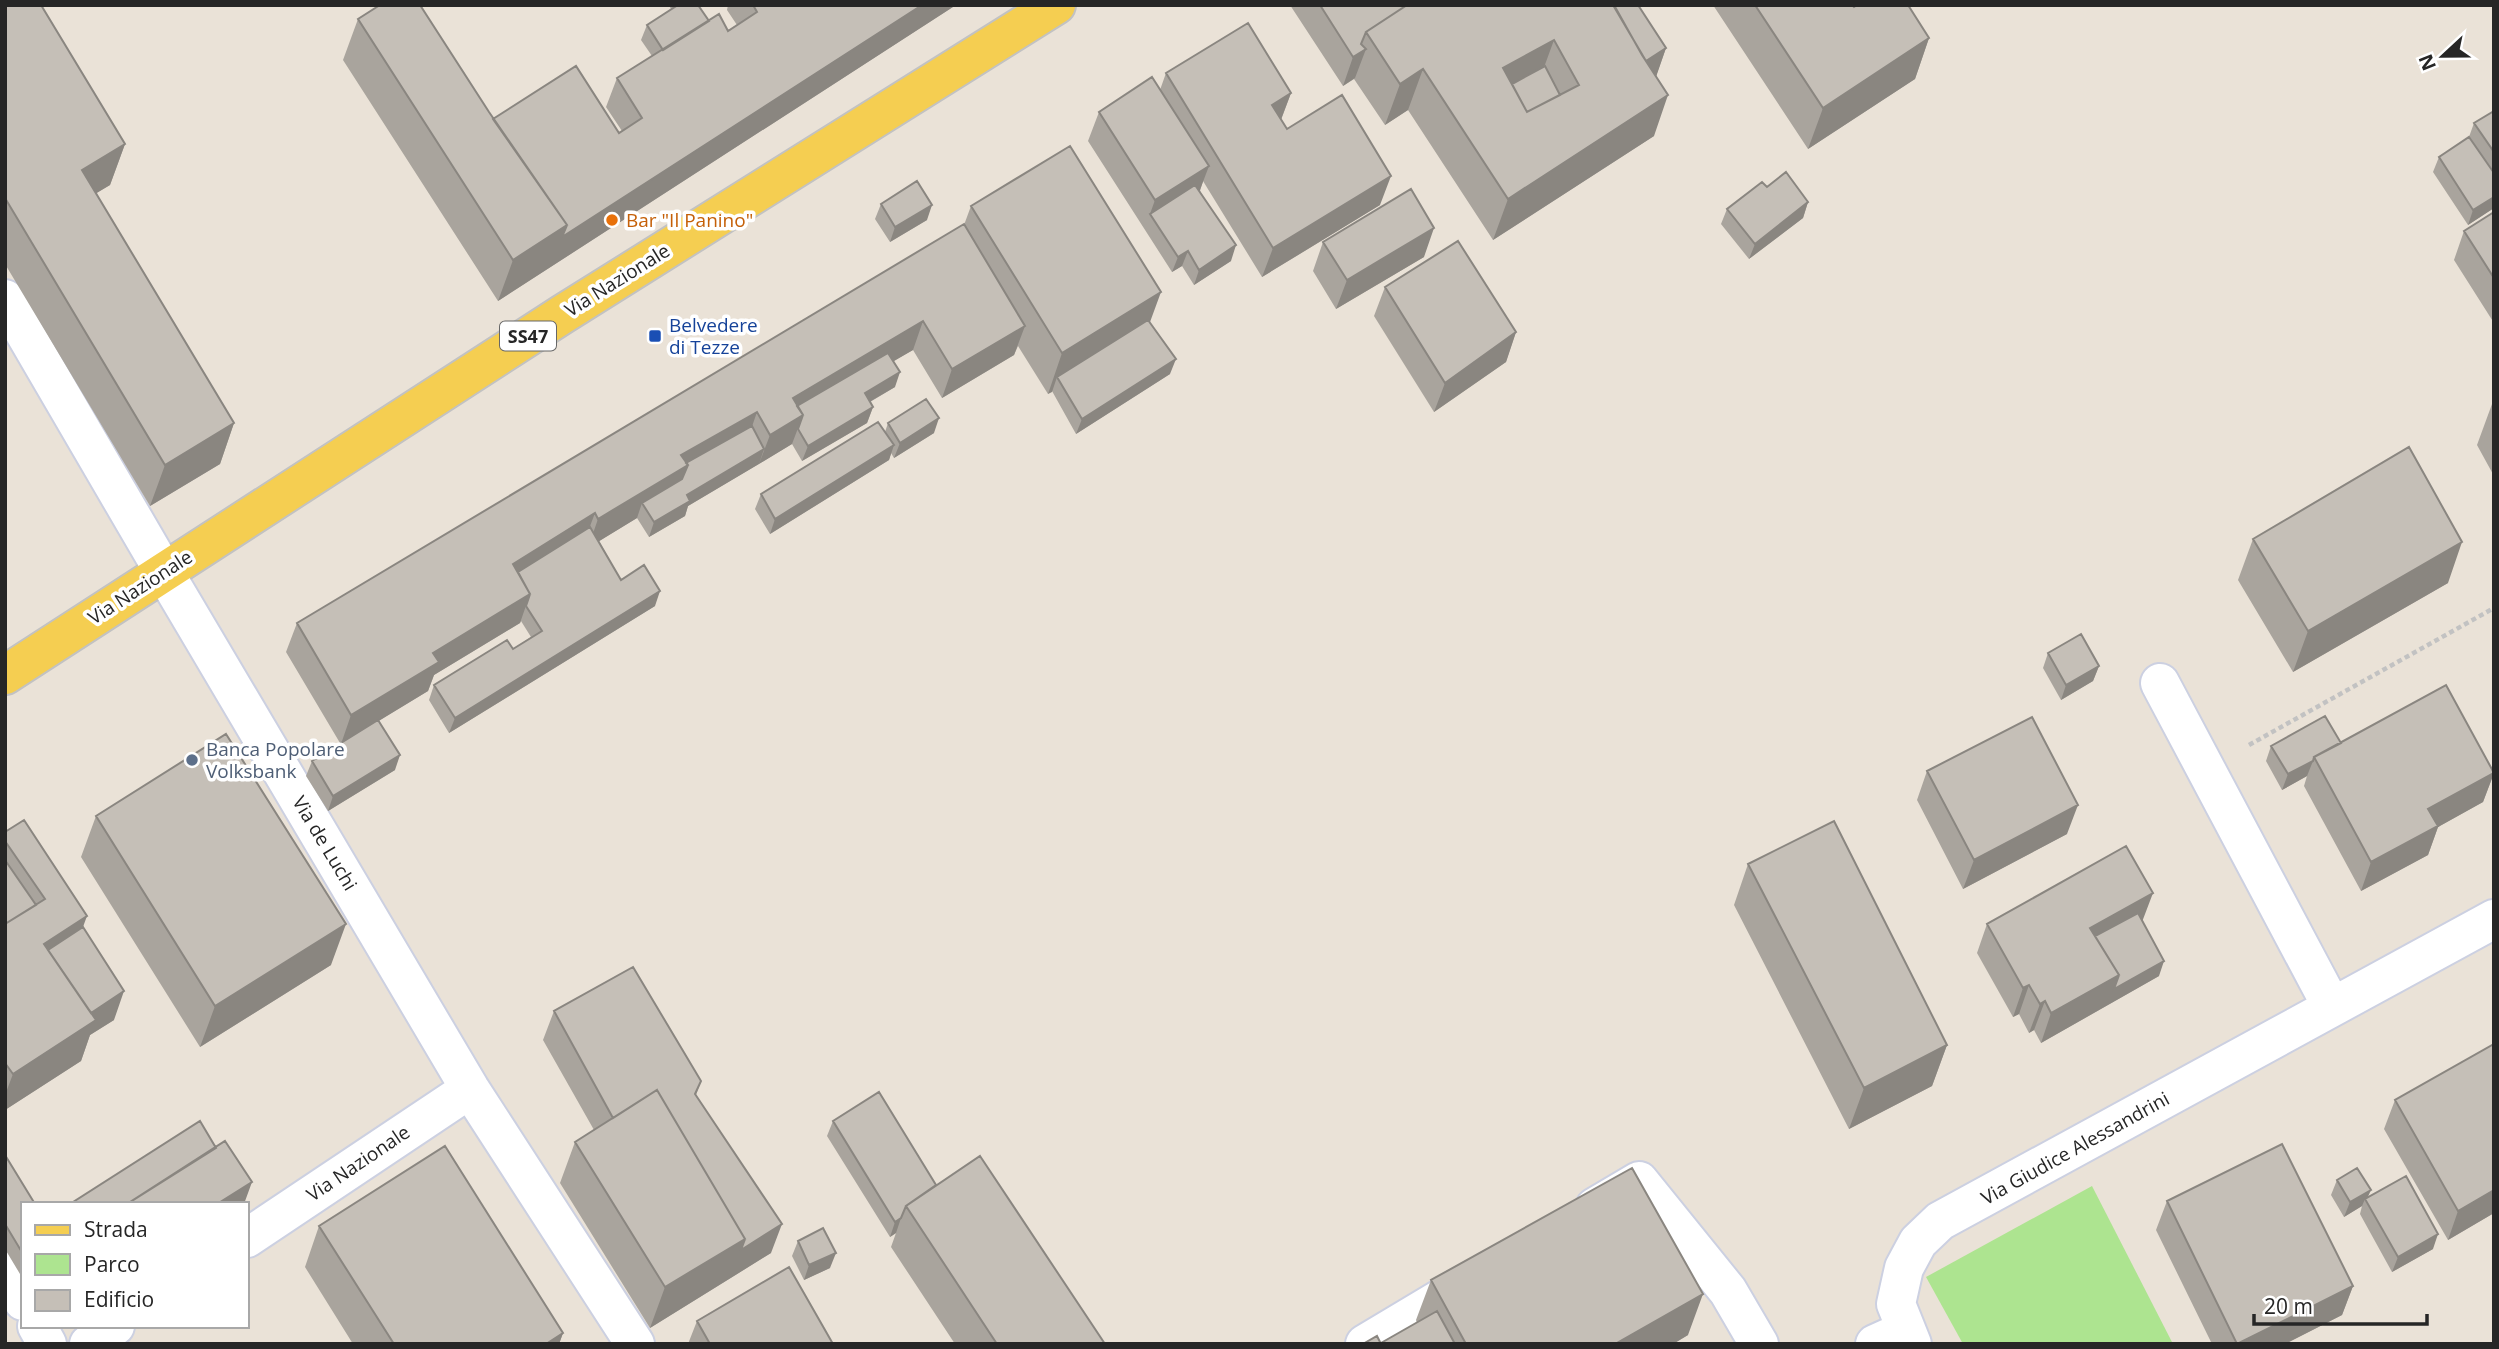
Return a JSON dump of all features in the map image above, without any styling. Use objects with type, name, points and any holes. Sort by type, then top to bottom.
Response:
[{"type":"main road","name":"Via Nazionale","points":[[5,675],[563,314],[1056,5]]},
{"type":"street","name":"Via de Luchi","points":[[5,299],[470,1089],[635,1344]]},
{"type":"street","points":[[2160,683],[2332,1007]]},
{"type":"street","name":"Via Giudice Alessandrini","points":[[1897,1339],[1896,1304],[1904,1268],[1918,1242],[1940,1221],[2494,919]]},
{"type":"street","name":"Via Nazionale","points":[[248,1237],[470,1089]]},
{"type":"street","points":[[1567,1223],[1639,1181],[1728,1291],[1759,1344]]},
{"type":"street","points":[[1365,1344],[1496,1266]]},
{"type":"street","points":[[5,1269],[21,1297]]},
{"type":"street","points":[[38,1328],[47,1344]]},
{"type":"street","points":[[89,1344],[112,1328]]},
{"type":"path","points":[[2206,769],[2494,608]]},
{"type":"green space","points":[[2092,1186],[2173,1344],[1963,1344],[1926,1277]]},
{"type":"building","points":[[5,5],[41,5],[125,144],[82,170],[234,423],[165,465],[5,198]]},
{"type":"building","points":[[380,5],[420,5],[567,225],[513,260],[358,19]]},
{"type":"building","points":[[678,5],[698,5],[709,21],[663,50],[647,25]]},
{"type":"building","points":[[753,5],[922,5],[562,237],[567,225],[493,119],[576,66],[619,133],[642,118],[617,78],[719,14],[728,31],[757,12]]},
{"type":"building","points":[[1320,5],[1407,5],[1366,32],[1361,44],[1366,49],[1353,57]]},
{"type":"building","points":[[1407,5],[1614,5],[1668,95],[1508,199],[1423,69],[1400,84],[1366,32]],"holes":[[[1554,40],[1579,85],[1527,112],[1503,68]]]},
{"type":"building","points":[[1613,5],[1638,5],[1666,48],[1646,61]]},
{"type":"building","points":[[1755,5],[1908,5],[1929,38],[1823,108]]},
{"type":"building","points":[[1248,23],[1291,93],[1272,105],[1287,129],[1342,95],[1391,176],[1273,248],[1166,73]]},
{"type":"building","points":[[1545,66],[1560,95],[1527,112],[1512,84]]},
{"type":"building","points":[[1152,77],[1209,166],[1155,200],[1099,112]]},
{"type":"building","points":[[2494,111],[2494,152],[2474,123]]},
{"type":"building","points":[[2469,137],[2494,173],[2494,197],[2473,210],[2439,157]]},
{"type":"building","points":[[1070,146],[1161,292],[1062,353],[971,206]]},
{"type":"building","points":[[1786,172],[1808,202],[1755,244],[1727,209],[1762,182],[1767,187]]},
{"type":"building","points":[[917,181],[932,205],[895,227],[881,204]]},
{"type":"building","points":[[1195,185],[1236,245],[1199,270],[1188,251],[1178,257],[1150,214]]},
{"type":"building","points":[[1411,189],[1434,228],[1347,280],[1323,242]]},
{"type":"building","points":[[2494,212],[2494,278],[2464,231]]},
{"type":"building","points":[[964,224],[1025,326],[952,369],[923,321],[793,398],[803,415],[770,435],[757,412],[681,455],[688,465],[598,519],[595,513],[513,564],[530,594],[433,653],[439,662],[351,715],[297,623]]},
{"type":"building","points":[[1458,241],[1516,332],[1445,383],[1385,287]]},
{"type":"building","points":[[1148,320],[1176,359],[1082,419],[1057,377]]},
{"type":"building","points":[[888,353],[900,372],[865,393],[873,407],[808,446],[798,429],[803,415],[797,406]]},
{"type":"building","points":[[926,399],[939,418],[900,443],[888,423]]},
{"type":"building","points":[[878,422],[894,445],[775,519],[761,494]]},
{"type":"building","points":[[752,426],[764,449],[687,495],[690,501],[654,522],[642,503],[682,479],[688,465],[686,463]]},
{"type":"building","points":[[2409,447],[2462,542],[2308,631],[2253,539]]},
{"type":"building","points":[[590,527],[621,580],[644,565],[660,591],[455,718],[434,685],[507,640],[513,649],[542,631],[526,606],[530,594],[518,572]]},
{"type":"building","points":[[2081,634],[2099,666],[2066,685],[2048,653]]},
{"type":"building","points":[[2446,685],[2494,773],[2428,809],[2438,826],[2371,862],[2314,757]]},
{"type":"building","points":[[2325,716],[2341,743],[2288,774],[2271,746]]},
{"type":"building","points":[[2032,717],[2078,805],[1974,860],[1927,771]]},
{"type":"building","points":[[378,720],[400,755],[333,796],[312,761]]},
{"type":"building","points":[[226,734],[346,924],[215,1006],[96,816]]},
{"type":"building","points":[[24,820],[87,916],[44,944],[96,1020],[13,1074],[5,1063],[5,924],[45,899],[5,841],[5,832]]},
{"type":"building","points":[[1834,821],[1947,1045],[1864,1088],[1748,864]]},
{"type":"building","points":[[2126,846],[2153,893],[2090,928],[2119,975],[2051,1013],[2045,1001],[2040,1004],[2029,985],[2023,988],[1987,924]]},
{"type":"building","points":[[5,860],[36,905],[5,924]]},
{"type":"building","points":[[2138,913],[2164,961],[2114,989],[2119,975],[2095,936]]},
{"type":"building","points":[[83,927],[124,991],[91,1013],[48,950]]},
{"type":"building","points":[[633,967],[701,1081],[695,1094],[782,1224],[741,1250],[745,1239],[657,1090],[613,1118],[554,1011]]},
{"type":"building","points":[[2494,1044],[2494,1190],[2458,1211],[2395,1100]]},
{"type":"building","points":[[657,1090],[745,1239],[665,1287],[575,1142]]},
{"type":"building","points":[[879,1092],[936,1185],[906,1206],[901,1218],[895,1222],[833,1121]]},
{"type":"building","points":[[200,1121],[216,1148],[130,1202],[73,1202]]},
{"type":"building","points":[[225,1141],[252,1182],[220,1202],[130,1202]]},
{"type":"building","points":[[2282,1144],[2353,1286],[2237,1344],[2167,1201]]},
{"type":"building","points":[[445,1146],[563,1333],[546,1344],[394,1344],[319,1226]]},
{"type":"building","points":[[5,1155],[34,1202],[21,1202],[21,1251],[5,1224]]},
{"type":"building","points":[[980,1156],[1105,1344],[997,1344],[906,1206]]},
{"type":"building","points":[[1632,1168],[1703,1294],[1615,1344],[1466,1344],[1431,1280]]},
{"type":"building","points":[[2357,1168],[2371,1190],[2350,1202],[2337,1180]]},
{"type":"building","points":[[2406,1176],[2438,1234],[2398,1257],[2365,1199]]},
{"type":"building","points":[[823,1228],[836,1253],[809,1265],[798,1241]]},
{"type":"building","points":[[789,1267],[833,1344],[710,1344],[697,1321]]},
{"type":"building","points":[[1437,1311],[1455,1344],[1381,1343]]},
{"type":"building","points":[[1377,1336],[1381,1344],[1363,1344]]},
{"type":"place","name":"Bar \"Il Panino\"","points":[[612,220]]},
{"type":"place","name":"Belvedere di Tezze","points":[[655,336]]},
{"type":"place","name":"Banca Popolare Volksbank","points":[[192,760]]}]
